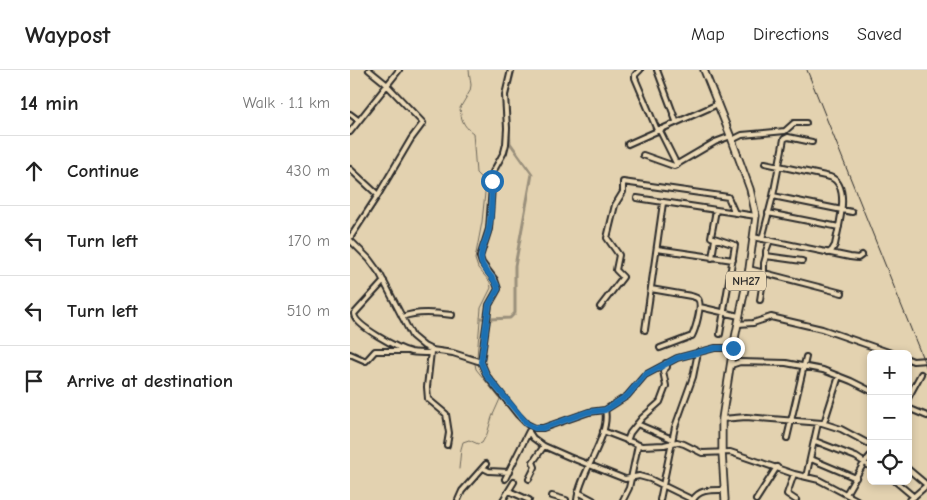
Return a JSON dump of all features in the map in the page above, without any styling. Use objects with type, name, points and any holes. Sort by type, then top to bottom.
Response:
[{"type":"highway","name":"NH27","points":[[704,70],[732,138],[750,189],[756,216],[722,419],[725,500]]},
{"type":"street","points":[[369,70],[423,123],[411,139],[350,239],[369,259],[384,281],[412,336],[431,352]]},
{"type":"street","points":[[350,132],[399,70]]},
{"type":"street","points":[[479,361],[489,305],[498,289],[480,257],[489,229],[494,172],[506,144],[507,128],[504,95],[510,70]]},
{"type":"street","points":[[640,70],[635,78],[677,166]]},
{"type":"street","points":[[657,70],[676,121]]},
{"type":"street","points":[[628,144],[658,129],[718,104]]},
{"type":"street","points":[[350,114],[358,120]]},
{"type":"street","points":[[643,155],[669,166],[677,166],[715,142],[742,135],[785,131],[794,123],[806,123]]},
{"type":"street","points":[[762,238],[785,138],[812,142]]},
{"type":"street","points":[[765,163],[836,179],[843,195],[834,248],[828,253]]},
{"type":"street","points":[[350,169],[378,195]]},
{"type":"street","points":[[600,307],[623,277],[616,270],[619,256],[607,238],[616,206],[623,192],[623,182],[728,197],[735,213]]},
{"type":"street","points":[[773,196],[852,212]]},
{"type":"street","points":[[637,198],[756,216]]},
{"type":"street","points":[[645,330],[663,203]]},
{"type":"street","points":[[716,210],[711,237],[735,245],[720,334]]},
{"type":"street","points":[[768,213],[839,227]]},
{"type":"street","points":[[753,237],[850,257],[858,258],[862,255]]},
{"type":"street","points":[[712,258],[715,239]]},
{"type":"street","points":[[760,300],[766,251],[770,240]]},
{"type":"street","points":[[657,249],[733,260]]},
{"type":"street","points":[[766,256],[802,261]]},
{"type":"street","points":[[748,270],[842,294]]},
{"type":"street","points":[[384,281],[354,317],[370,332],[408,351]]},
{"type":"street","points":[[651,289],[696,297],[700,302],[692,336],[660,348]]},
{"type":"street","points":[[700,307],[739,316]]},
{"type":"street","points":[[402,316],[411,313],[452,315]]},
{"type":"street","points":[[738,324],[753,323],[771,317],[822,329],[882,350]]},
{"type":"street","points":[[350,354],[366,361],[375,351],[453,353],[473,358],[479,361],[487,376],[518,415],[527,424],[543,428],[588,412],[605,410],[627,396],[645,375],[677,358],[715,348],[733,348]]},
{"type":"street","points":[[431,352],[427,386],[428,399],[446,414],[449,432],[447,444]]},
{"type":"street","points":[[660,500],[672,440],[693,377],[698,352]]},
{"type":"street","points":[[787,438],[806,357]]},
{"type":"street","points":[[912,360],[927,360]]},
{"type":"street","points":[[731,365],[740,362],[786,363],[804,366],[823,370],[867,389]]},
{"type":"street","points":[[627,441],[637,424],[660,402],[666,386],[663,371],[667,367],[666,363]]},
{"type":"street","points":[[910,395],[922,374]]},
{"type":"street","points":[[824,423],[839,376]]},
{"type":"street","points":[[577,500],[578,492],[607,419],[605,410]]},
{"type":"street","points":[[912,410],[927,416]]},
{"type":"street","points":[[722,419],[746,417],[818,422],[841,428],[867,443]]},
{"type":"street","points":[[806,477],[818,422]]},
{"type":"street","points":[[637,424],[684,444],[702,454],[730,452],[794,474],[819,480],[857,500]]},
{"type":"street","points":[[505,480],[532,426]]},
{"type":"street","points":[[603,431],[638,445],[664,445],[672,440]]},
{"type":"street","points":[[528,432],[544,446],[619,477],[630,478],[639,476],[693,500],[696,494],[700,492],[724,490]]},
{"type":"street","points":[[815,441],[856,457],[867,465]]},
{"type":"street","points":[[623,500],[629,488],[638,445]]},
{"type":"street","points":[[529,479],[535,467],[533,462],[544,446]]},
{"type":"street","points":[[811,459],[856,478]]},
{"type":"street","points":[[846,494],[867,460]]},
{"type":"street","points":[[458,500],[462,492],[484,466],[489,471],[509,472]]},
{"type":"street","points":[[756,500],[777,467]]},
{"type":"street","points":[[910,500],[927,485],[912,472]]},
{"type":"street","points":[[794,474],[787,494],[796,500]]},
{"type":"street","points":[[503,500],[514,482]]},
{"type":"street","points":[[899,485],[914,497]]},
{"type":"street","points":[[509,491],[529,500]]},
{"type":"street","points":[[578,492],[592,500]]},
{"type":"street","points":[[552,496],[566,500]]},
{"type":"waterway","points":[[459,469],[463,442],[469,440],[478,444],[482,443],[500,399],[476,369],[475,364],[481,308],[491,288],[490,282],[478,268],[475,259],[482,222],[486,183],[476,173],[473,133],[465,125],[460,112],[460,108],[470,91],[469,70]]},
{"type":"waterway","points":[[507,98],[514,70]]},
{"type":"waterway","points":[[481,318],[510,318],[515,313],[515,266],[532,174],[510,143],[508,115]]},
{"type":"railway","points":[[807,70],[927,369]]},
{"type":"route","points":[[492,181],[489,229],[480,257],[482,263],[495,280],[498,289],[489,305],[481,362],[487,376],[527,424],[535,428],[543,428],[588,412],[605,410],[627,396],[645,375],[677,358],[715,348],[733,348]]}]
